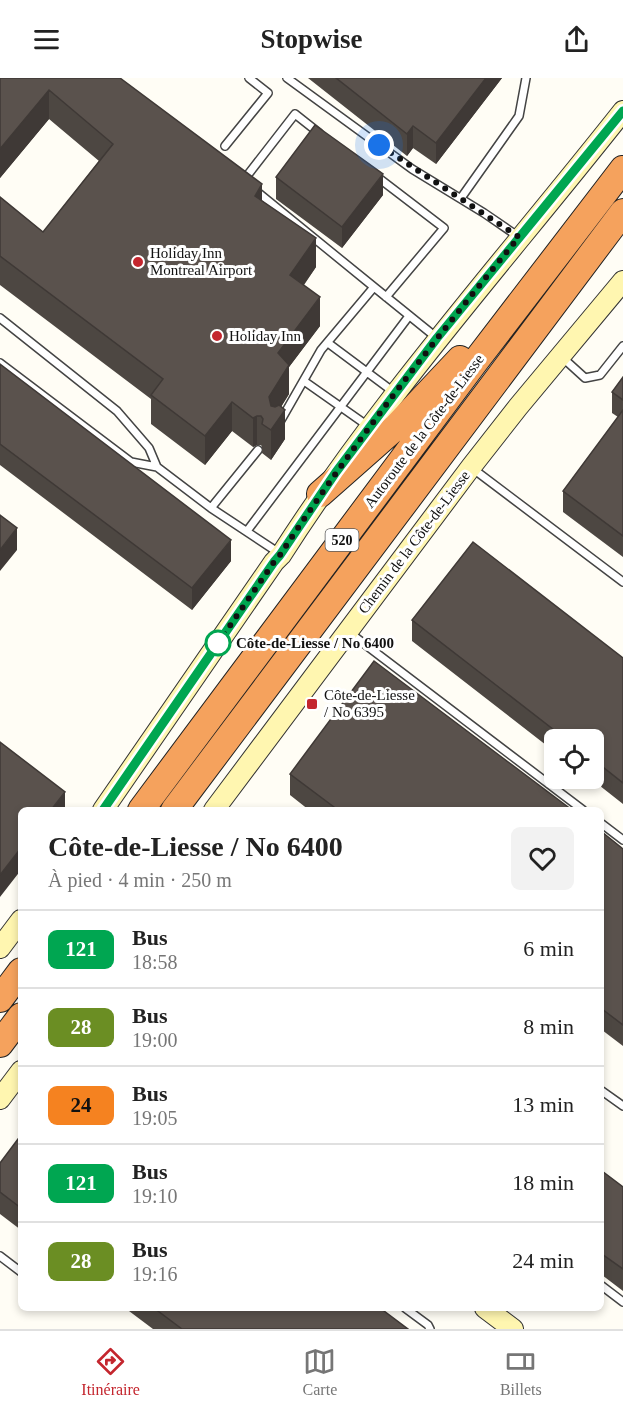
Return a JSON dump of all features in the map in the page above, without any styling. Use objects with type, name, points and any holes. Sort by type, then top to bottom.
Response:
[{"type":"highway","name":"Autoroute de la Côte-de-Liesse","points":[[143,807],[623,169]]},
{"type":"highway","name":"Autoroute de la Côte-de-Liesse","points":[[176,807],[623,212]]},
{"type":"highway","points":[[552,305],[623,230]]},
{"type":"highway","points":[[320,494],[397,426],[546,270]]},
{"type":"highway","points":[[0,999],[18,975]]},
{"type":"highway","points":[[0,1044],[18,1020]]},
{"type":"main road","points":[[105,807],[320,494],[395,393],[437,338],[623,111]]},
{"type":"main road","name":"Chemin de la Côte-de-Liesse","points":[[216,807],[471,467],[623,280]]},
{"type":"main road","points":[[0,948],[18,924]]},
{"type":"main road","points":[[0,1099],[18,1075]]},
{"type":"main road","points":[[489,1311],[513,1329]]},
{"type":"lane","points":[[225,146],[268,93],[249,78]]},
{"type":"lane","points":[[287,78],[412,169],[461,198],[519,237]]},
{"type":"lane","points":[[461,198],[519,116],[526,78]]},
{"type":"lane","points":[[243,181],[295,114],[322,135]]},
{"type":"lane","points":[[366,169],[444,228],[387,297]]},
{"type":"lane","points":[[236,175],[437,338]]},
{"type":"lane","points":[[274,431],[328,343],[374,287]]},
{"type":"lane","points":[[247,531],[409,316]]},
{"type":"lane","points":[[0,318],[117,411],[149,448],[157,467]]},
{"type":"lane","points":[[328,343],[395,393]]},
{"type":"lane","points":[[560,356],[585,378],[600,375],[623,346]]},
{"type":"lane","points":[[0,363],[131,462],[157,467],[280,555]]},
{"type":"lane","points":[[304,381],[370,427]]},
{"type":"lane","points":[[212,508],[258,450]]},
{"type":"lane","points":[[471,467],[623,582]]},
{"type":"lane","points":[[348,631],[579,807]]},
{"type":"lane","points":[[604,826],[623,840]]},
{"type":"lane","points":[[604,1092],[623,1106]]},
{"type":"lane","points":[[0,1256],[18,1270]]},
{"type":"lane","points":[[604,1288],[623,1302]]},
{"type":"lane","points":[[409,1311],[430,1329]]},
{"type":"building","points":[[0,78],[120,78],[262,184],[255,196],[316,238],[290,275],[320,297],[278,353],[289,365],[269,397],[271,406],[279,405],[285,410],[271,430],[262,424],[261,416],[253,418],[232,402],[205,436],[151,395],[163,379],[0,256],[0,197],[43,232],[113,144],[49,90],[0,149]]},
{"type":"building","points":[[336,78],[486,78],[436,143],[413,126],[407,134]]},
{"type":"building","points":[[315,125],[383,174],[342,227],[276,177]]},
{"type":"building","points":[[0,364],[231,540],[192,588],[0,444]]},
{"type":"building","points":[[623,377],[623,400],[612,392]]},
{"type":"building","points":[[623,410],[623,536],[563,491]]},
{"type":"building","points":[[0,515],[17,528],[0,550]]},
{"type":"building","points":[[473,542],[623,658],[623,783],[604,768],[604,729],[553,729],[412,620]]},
{"type":"building","points":[[374,661],[568,807],[334,807],[290,774]]},
{"type":"building","points":[[0,742],[65,792],[53,807],[18,807],[18,852],[0,875]]},
{"type":"building","points":[[604,834],[623,849],[623,1025],[604,1011]]},
{"type":"building","points":[[18,1139],[18,1206],[0,1192],[0,1163]]},
{"type":"building","points":[[604,1173],[623,1187],[623,1269],[604,1255]]},
{"type":"building","points":[[158,1311],[384,1311],[408,1329],[182,1329]]},
{"type":"bus line","name":"121","points":[[105,807],[336,472],[437,338],[623,111]]},
{"type":"place","name":"Holiday Inn Montreal Airport","points":[[138,262]]},
{"type":"place","name":"Holiday Inn","points":[[217,336]]},
{"type":"place","name":"Côte-de-Liesse / No 6400","points":[[218,643]]},
{"type":"place","name":"Côte-de-Liesse / No 6395","points":[[312,704]]},
{"type":"route","points":[[218,643],[336,472],[437,338],[519,237],[412,169],[379,145]]}]
